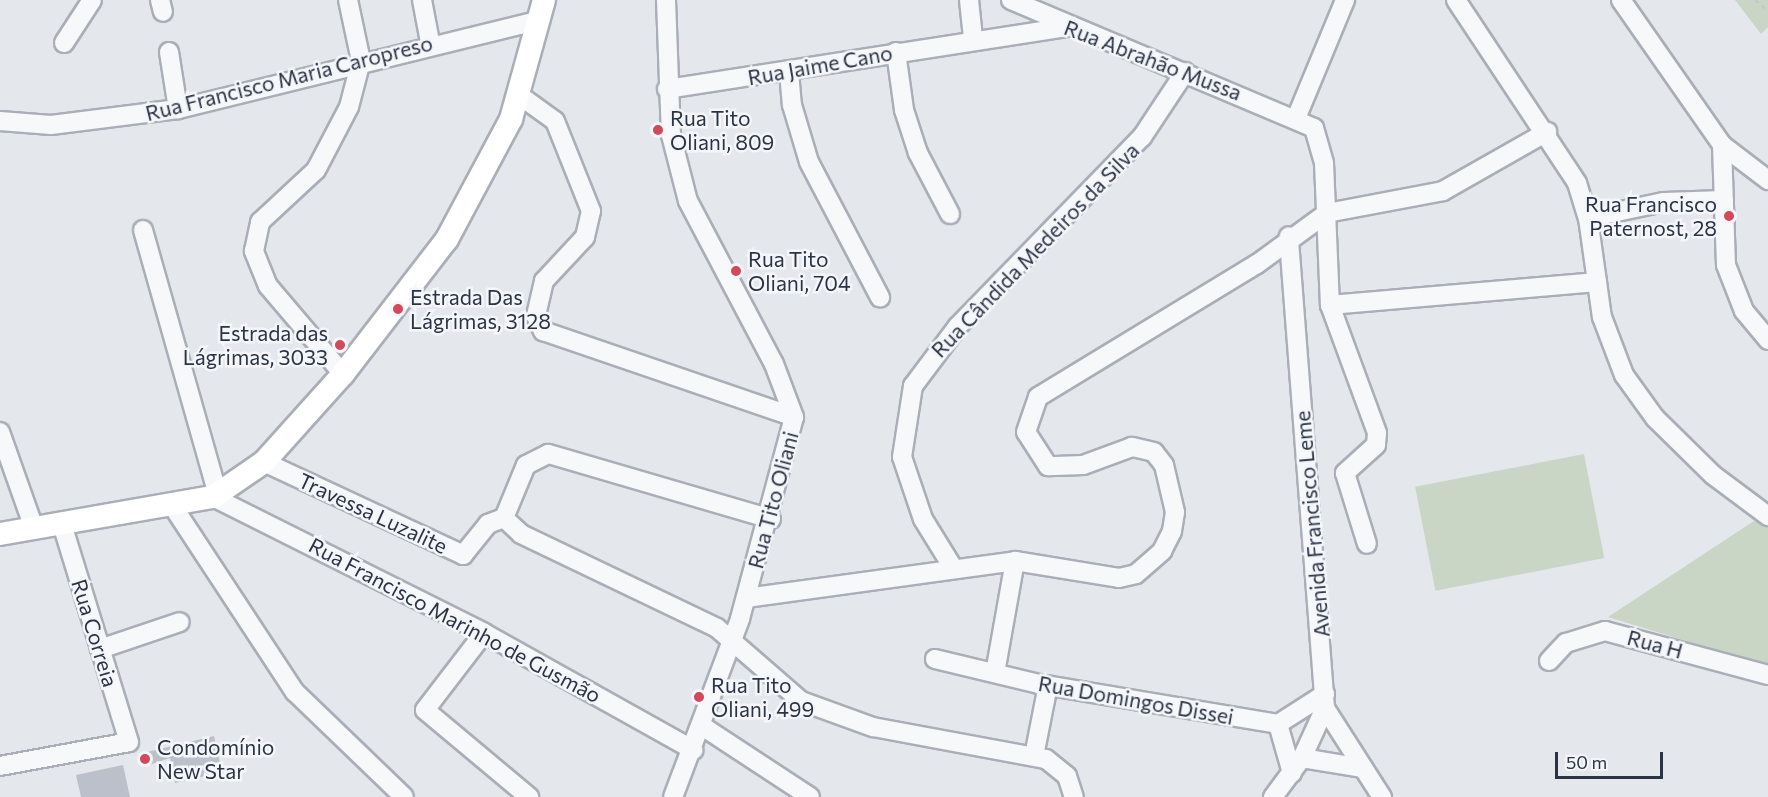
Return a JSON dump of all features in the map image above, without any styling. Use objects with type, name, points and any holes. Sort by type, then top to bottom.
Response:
[{"type":"main road","points":[[0,534],[215,496],[264,462],[343,374],[447,239],[519,95],[542,10]]},
{"type":"street","points":[[63,43],[92,0]]},
{"type":"street","points":[[343,374],[268,286],[254,251],[260,222],[316,170],[330,149],[350,107],[361,61],[348,0]]},
{"type":"street","points":[[422,0],[430,42]]},
{"type":"street","name":"Rua Tito Oliani","points":[[666,0],[667,89],[671,135],[688,201],[784,383],[794,417],[771,519],[733,641],[673,797]]},
{"type":"street","points":[[969,0],[973,38]]},
{"type":"street","name":"Rua Abrahão Mussa","points":[[1011,0],[1067,27],[1297,116]]},
{"type":"street","points":[[1345,0],[1297,116],[1308,121],[1321,144],[1327,213],[1330,305],[1375,422],[1376,445],[1345,473],[1367,544]]},
{"type":"street","points":[[1456,0],[1547,132],[1577,183],[1588,218],[1602,317],[1624,375],[1655,418],[1713,475],[1768,516]]},
{"type":"street","points":[[1627,3],[1722,145],[1768,180]]},
{"type":"street","name":"Rua Francisco Maria Caropreso","points":[[0,121],[51,125],[178,109],[542,10]]},
{"type":"street","name":"Rua Jaime Cano","points":[[667,89],[789,72],[973,38],[1067,27]]},
{"type":"street","points":[[169,52],[178,109]]},
{"type":"street","points":[[896,52],[903,110],[950,214]]},
{"type":"street","points":[[789,72],[792,105],[809,162],[880,297]]},
{"type":"street","name":"Rua Cândida Medeiros da Silva","points":[[952,566],[923,519],[902,457],[913,386],[958,326],[1142,137],[1185,72]]},
{"type":"street","points":[[519,95],[555,121],[591,211],[585,237],[544,281],[536,316],[543,331],[794,417]]},
{"type":"street","points":[[746,597],[952,566],[1015,561],[1119,578],[1149,566],[1172,531],[1175,512],[1164,465],[1154,452],[1132,447],[1083,465],[1048,466],[1026,432],[1030,406],[1050,389],[1257,264],[1289,236],[1327,213],[1443,191],[1547,132]]},
{"type":"street","points":[[1722,145],[1724,200],[1732,289],[1768,340]]},
{"type":"street","points":[[1588,218],[1664,202],[1724,200]]},
{"type":"street","points":[[143,230],[215,496]]},
{"type":"street","name":"Avenida Francisco Leme","points":[[1273,797],[1297,766],[1325,701],[1289,236]]},
{"type":"street","points":[[1330,305],[1597,282]]},
{"type":"street","points":[[0,432],[33,528]]},
{"type":"street","points":[[771,519],[548,454],[526,465],[504,518],[521,534],[733,641],[801,701],[832,716],[1034,756],[1062,770],[1074,797]]},
{"type":"street","name":"Travessa Luzalite","points":[[264,462],[463,555],[488,524],[504,518]]},
{"type":"street","name":"Rua Francisco Marinho de Gusmão","points":[[215,496],[484,633],[693,750]]},
{"type":"street","points":[[172,505],[295,692],[404,797]]},
{"type":"street","name":"Rua Correia","points":[[0,766],[129,742],[62,524]]},
{"type":"street","points":[[995,673],[1015,561]]},
{"type":"street","points":[[100,649],[180,622]]},
{"type":"street","name":"Rua H","points":[[1549,661],[1566,643],[1605,631],[1768,675]]},
{"type":"street","points":[[484,633],[425,710],[529,797]]},
{"type":"street","name":"Rua Domingos Dissei","points":[[935,659],[1048,685],[1278,724]]},
{"type":"street","points":[[1034,756],[1048,685]]},
{"type":"street","points":[[1363,768],[1297,766],[1278,724],[1325,701],[1382,797]]},
{"type":"street","points":[[702,726],[810,797]]},
{"type":"path","points":[[1755,0],[1768,11]]},
{"type":"green space","points":[[1735,0],[1768,0],[1768,27],[1761,34]]},
{"type":"green space","points":[[1584,454],[1604,558],[1435,591],[1415,487]]},
{"type":"green space","points":[[1754,521],[1768,527],[1768,666],[1608,617]]},
{"type":"building","points":[[214,736],[222,772],[175,783],[170,758],[143,767],[139,754]]},
{"type":"building","points":[[123,765],[130,797],[81,797],[76,775]]},
{"type":"place","name":"Rua Tito Oliani, 809","points":[[658,130]]},
{"type":"place","name":"Rua Francisco Paternost, 28","points":[[1729,216]]},
{"type":"place","name":"Rua Tito Oliani, 704","points":[[736,271]]},
{"type":"place","name":"Estrada Das Lágrimas, 3128","points":[[398,309]]},
{"type":"place","name":"Estrada das Lágrimas, 3033","points":[[340,345]]},
{"type":"place","name":"Rua Tito Oliani, 499","points":[[699,697]]},
{"type":"place","name":"Condomínio New Star","points":[[145,759]]}]
